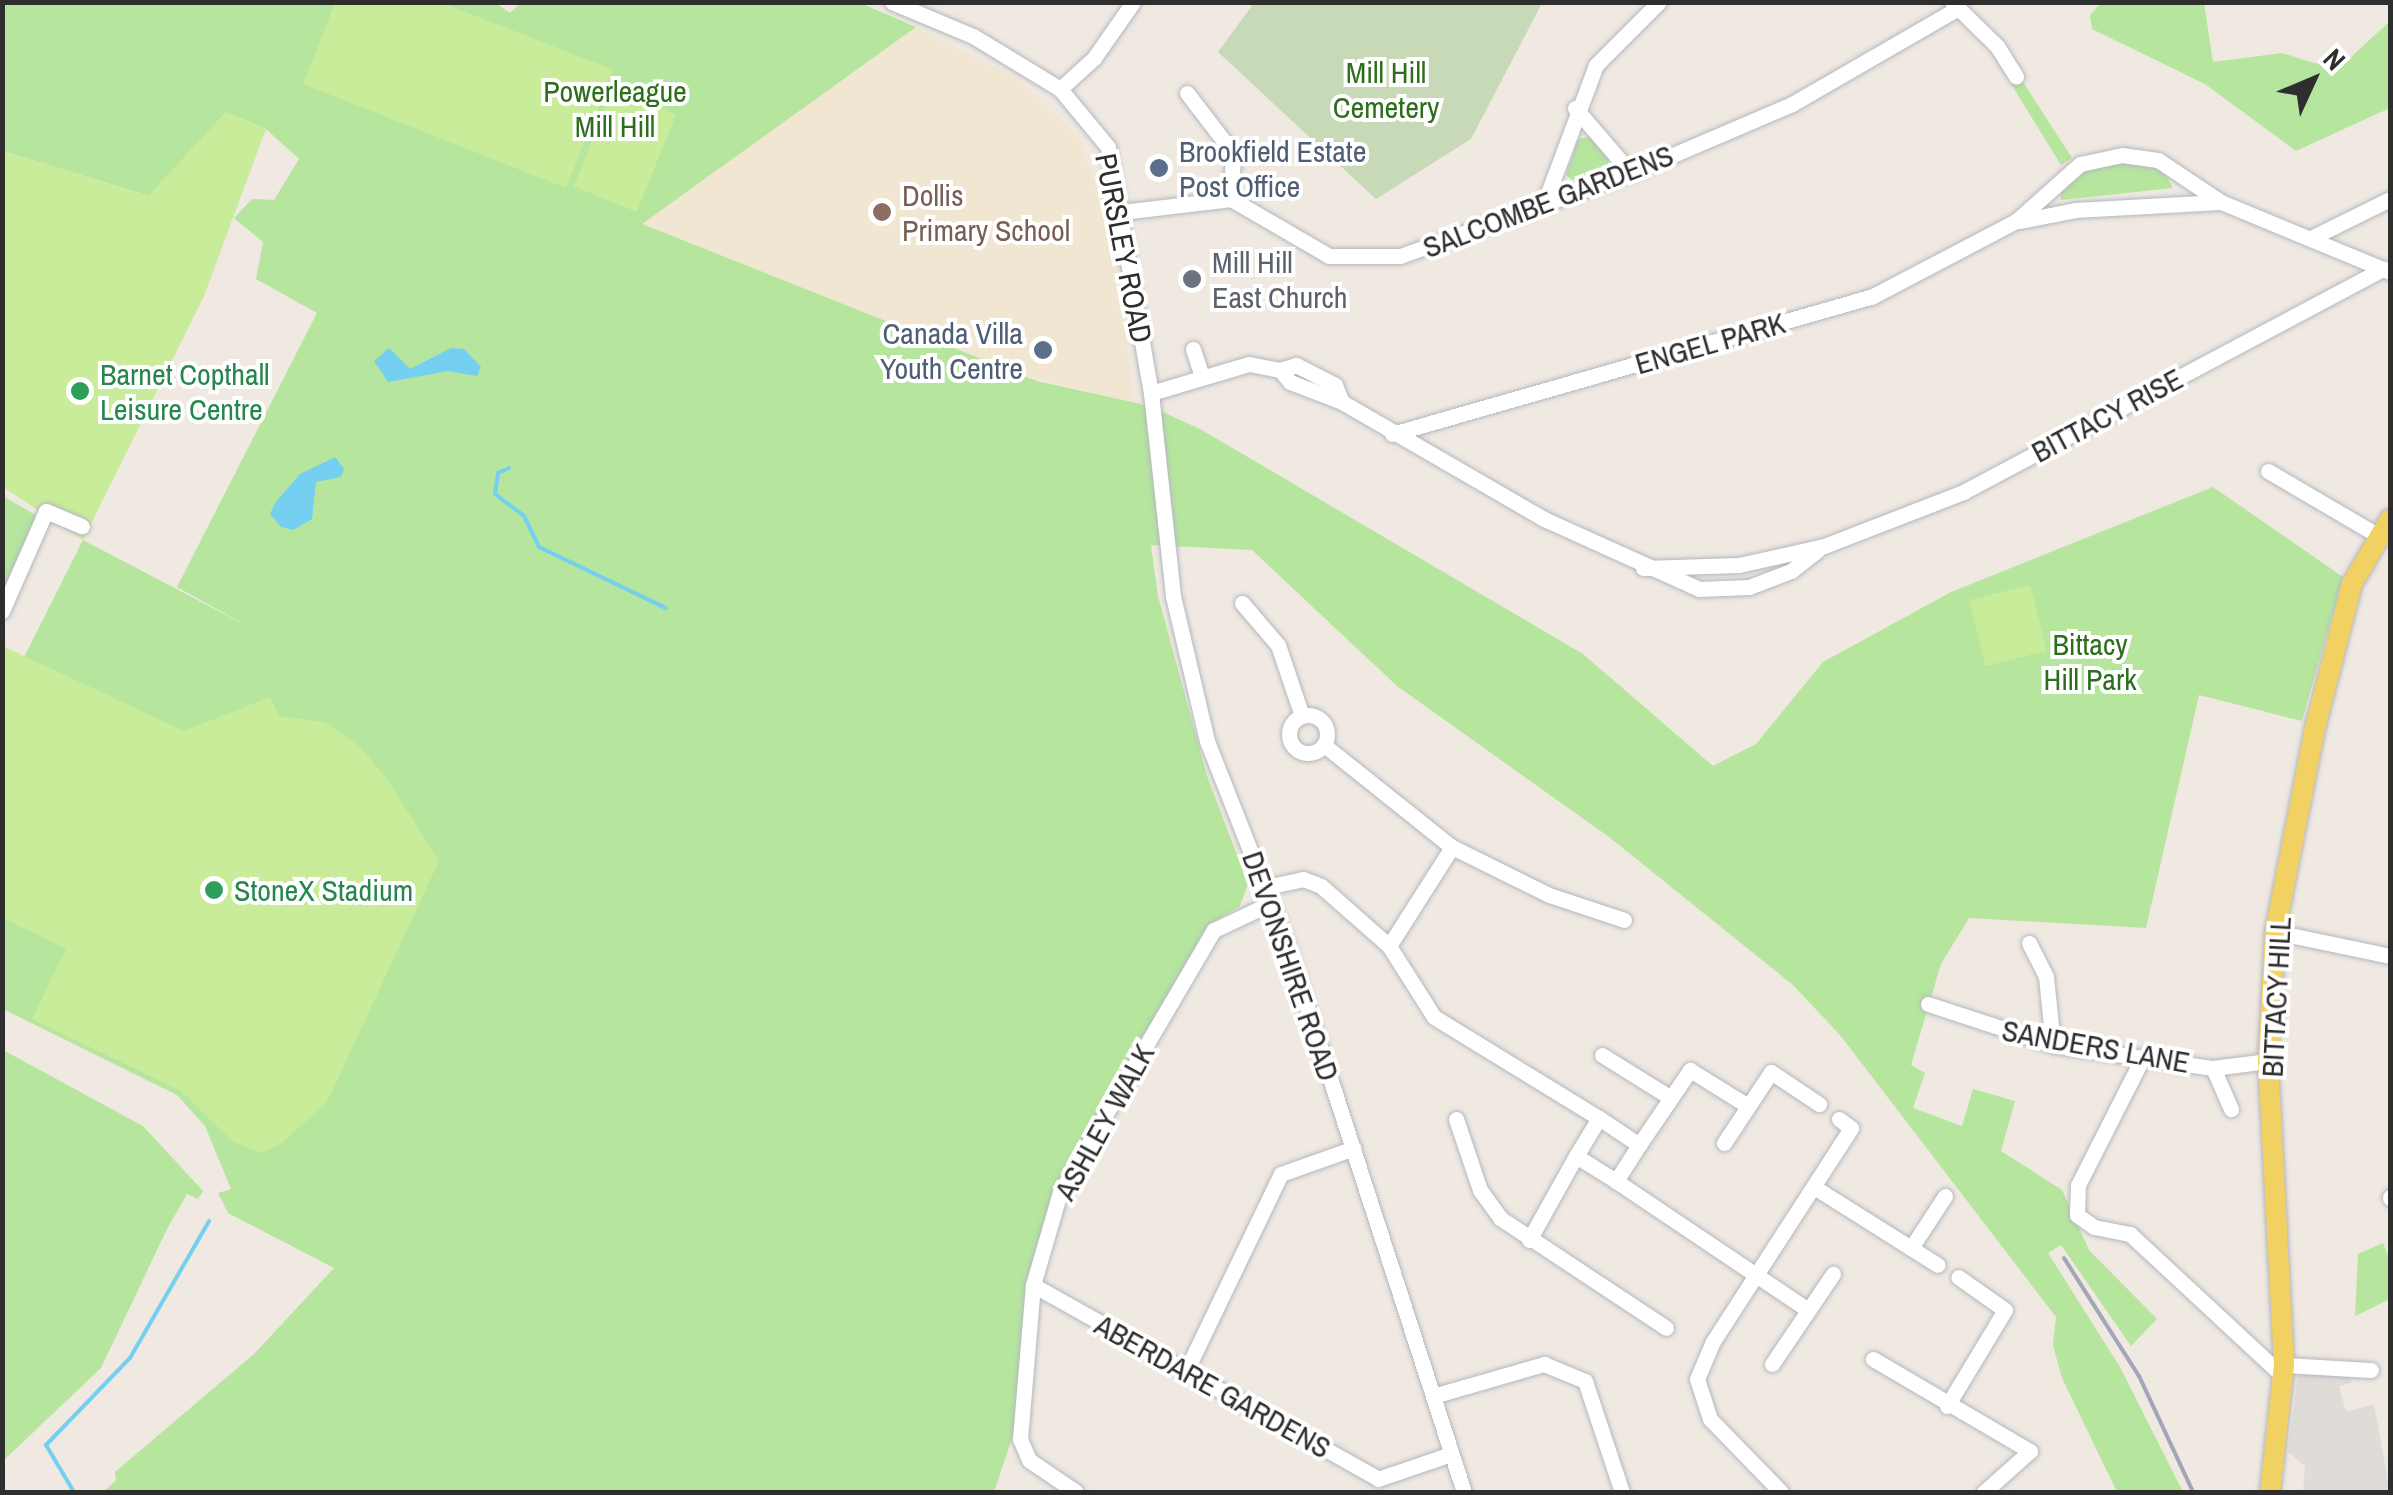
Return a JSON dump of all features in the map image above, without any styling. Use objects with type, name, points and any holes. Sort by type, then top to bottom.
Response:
[{"type":"main road","name":"BITTACY HILL","points":[[2270,1492],[2284,1371],[2268,1062],[2276,932],[2352,584],[2385,527]]},
{"type":"street","name":"PURSLEY ROAD","points":[[892,2],[973,36],[1060,90],[1108,147],[1151,393],[1153,432]]},
{"type":"street","points":[[1060,90],[1094,58],[1132,2]]},
{"type":"street","points":[[1544,204],[1575,108],[1616,38],[1659,2]]},
{"type":"street","points":[[1955,5],[1997,46],[2016,77]]},
{"type":"street","name":"SALCOMBE GARDENS","points":[[1231,198],[1328,256],[1400,256],[1631,173],[1792,104],[1955,5]]},
{"type":"street","points":[[1122,212],[1231,198],[1233,153],[1187,94]]},
{"type":"street","points":[[1575,108],[1631,173]]},
{"type":"street","name":"ENGEL PARK","points":[[1392,434],[1871,297],[2016,222],[2080,164],[2122,155],[2158,160],[2221,202],[2387,271]]},
{"type":"street","points":[[2311,238],[2390,198]]},
{"type":"street","name":"ENGEL PARK","points":[[2016,222],[2075,210],[2221,202]]},
{"type":"street","name":"BITTACY RISE","points":[[1643,568],[1739,565],[1824,546],[1963,492],[2387,271]]},
{"type":"street","points":[[1193,349],[1201,374]]},
{"type":"street","name":"BITTACY RISE","points":[[1151,393],[1201,374],[1249,364],[1280,370],[1302,389],[1342,402],[1392,434],[1643,568],[1699,590],[1748,586],[1791,571],[1824,546]]},
{"type":"street","name":"DEVONSHIRE ROAD","points":[[1153,432],[1173,596],[1207,742],[1268,895],[1464,1492]]},
{"type":"street","points":[[2268,471],[2385,527]]},
{"type":"street","points":[[2,611],[46,511],[82,526]]},
{"type":"street","points":[[1242,603],[1278,645],[1302,716]]},
{"type":"street","points":[[1302,716],[1323,722],[1324,745],[1452,847],[1548,894],[1624,920]]},
{"type":"street","points":[[1302,716],[1290,728],[1293,746],[1309,753],[1324,745]]},
{"type":"street","points":[[1452,847],[1389,946],[1434,1017],[1639,1145]]},
{"type":"street","name":"ASHLEY WALK","points":[[1076,1492],[1022,1450],[1033,1286],[1060,1192],[1214,930],[1268,895],[1311,880],[1389,946]]},
{"type":"street","points":[[2276,932],[2389,950]]},
{"type":"street","points":[[2029,942],[2046,977],[2053,1045]]},
{"type":"street","name":"SANDERS LANE","points":[[1928,1004],[2053,1045],[2213,1068],[2268,1062]]},
{"type":"street","points":[[1602,1055],[1670,1098]]},
{"type":"street","points":[[2143,1057],[2078,1185],[2077,1215],[2094,1226],[2130,1234],[2284,1371],[2371,1370]]},
{"type":"street","points":[[2213,1068],[2231,1109]]},
{"type":"street","points":[[1616,1181],[1690,1070],[1748,1106]]},
{"type":"street","points":[[1724,1144],[1771,1072],[1819,1104]]},
{"type":"street","points":[[1529,1240],[1599,1118]]},
{"type":"street","points":[[1456,1119],[1480,1190],[1500,1218],[1666,1328]]},
{"type":"street","points":[[1781,1492],[1699,1400],[1702,1360],[1851,1128],[1840,1119]]},
{"type":"street","points":[[1186,1369],[1281,1174],[1354,1148]]},
{"type":"street","points":[[1576,1156],[1808,1310]]},
{"type":"street","points":[[1814,1187],[1938,1265]]},
{"type":"street","points":[[1911,1248],[1945,1196]]},
{"type":"street","points":[[1772,1364],[1832,1274]]},
{"type":"street","points":[[1947,1406],[2005,1310],[1958,1278]]},
{"type":"street","name":"ABERDARE GARDENS","points":[[1033,1286],[1378,1479],[1451,1454]]},
{"type":"street","points":[[1873,1359],[1947,1406],[2030,1451],[1984,1492]]},
{"type":"street","points":[[1433,1396],[1544,1364],[1585,1381],[1622,1492]]},
{"type":"shaded area","name":"Dollis Primary School","points":[[916,27],[1017,79],[1077,134],[1114,237],[1134,403],[1022,375],[641,224]]},
{"type":"shaded area","points":[[2298,1375],[2347,1375],[2353,1382],[2339,1386],[2346,1412],[2374,1404],[2390,1492],[2303,1492],[2305,1466],[2288,1452]]},
{"type":"green space","points":[[494,2],[510,13],[521,2],[858,2],[916,27],[642,224],[1037,381],[1150,406],[1200,429],[1583,654],[1713,766],[1756,744],[1823,662],[1951,592],[2213,487],[2343,577],[2302,721],[2199,695],[2146,928],[1969,918],[1941,964],[1911,1065],[1925,1073],[1913,1108],[1962,1126],[1973,1089],[2015,1101],[2001,1151],[2062,1190],[2089,1250],[2157,1319],[2131,1346],[2061,1245],[2048,1253],[2120,1367],[2183,1492],[2117,1492],[2062,1378],[2053,1345],[2056,1317],[1840,1035],[1793,985],[1609,837],[1397,686],[1252,550],[1151,545],[1158,596],[1207,776],[1248,884],[1240,906],[1207,926],[1061,1192],[1027,1284],[1020,1414],[994,1492],[103,1492],[116,1481],[115,1472],[254,1354],[334,1268],[228,1213],[218,1193],[231,1189],[205,1126],[177,1095],[3,1009],[2,701],[83,540],[251,628],[177,587],[317,313],[256,279],[263,242],[234,218],[252,199],[274,200],[299,159],[266,129],[226,112],[149,196],[3,151],[3,3]]},
{"type":"green space","name":"Mill Hill Cemetery","points":[[1254,2],[1542,3],[1471,139],[1376,199],[1218,52]]},
{"type":"green space","points":[[335,3],[443,3],[613,70],[566,188],[303,84]]},
{"type":"green space","points":[[2101,3],[2204,3],[2213,62],[2282,53],[2337,70],[2390,21],[2390,108],[2296,151],[2205,84],[2092,29],[2090,15]]},
{"type":"green space","points":[[2021,79],[2072,158],[2061,165],[2011,84]]},
{"type":"green space","name":"Powerleague Mill Hill","points":[[613,89],[676,114],[637,212],[574,186]]},
{"type":"green space","name":"Barnet Copthall Leisure Centre","points":[[226,112],[266,129],[204,296],[83,540],[3,487],[3,151],[148,196]]},
{"type":"green space","points":[[1589,137],[1609,160],[1605,171],[1572,180],[1566,175],[1578,139]]},
{"type":"green space","points":[[2123,160],[2162,168],[2173,188],[2061,200],[2061,190],[2084,170]]},
{"type":"green space","points":[[3,496],[37,516],[3,611]]},
{"type":"green space","points":[[2030,585],[2046,651],[1985,666],[1969,600]]},
{"type":"green space","name":"StoneX Stadium","points":[[3,646],[184,731],[270,697],[279,716],[325,722],[360,747],[387,779],[439,861],[327,1102],[282,1143],[261,1153],[232,1141],[181,1091],[32,1019],[66,949],[3,918]]},
{"type":"green space","points":[[3,1050],[143,1126],[203,1191],[198,1199],[187,1194],[101,1368],[3,1461]]},
{"type":"green space","points":[[2383,1243],[2390,1261],[2390,1299],[2355,1316],[2358,1254]]},
{"type":"water","points":[[389,348],[410,369],[451,348],[464,349],[481,367],[477,376],[448,371],[388,382],[374,361]]},
{"type":"water","points":[[335,457],[344,469],[341,477],[316,482],[312,519],[293,530],[281,527],[270,514],[275,503],[300,474]]},
{"type":"waterway","points":[[509,468],[498,473],[495,494],[524,516],[539,547],[666,608]]},
{"type":"waterway","points":[[74,1492],[46,1445],[130,1358],[209,1221]]},
{"type":"railway","points":[[2064,1258],[2139,1376],[2193,1492]]},
{"type":"place","name":"Brookfield Estate Post Office","points":[[1159,168]]},
{"type":"place","name":"Dollis Primary School","points":[[882,212]]},
{"type":"place","name":"Mill Hill East Church","points":[[1192,279]]},
{"type":"place","name":"Canada Villa Youth Centre","points":[[1043,350]]},
{"type":"place","name":"Barnet Copthall Leisure Centre","points":[[80,391]]},
{"type":"place","name":"StoneX Stadium","points":[[214,890]]},
{"type":"park label","name":"Bittacy Hill Park","points":[[2090,661]]}]
